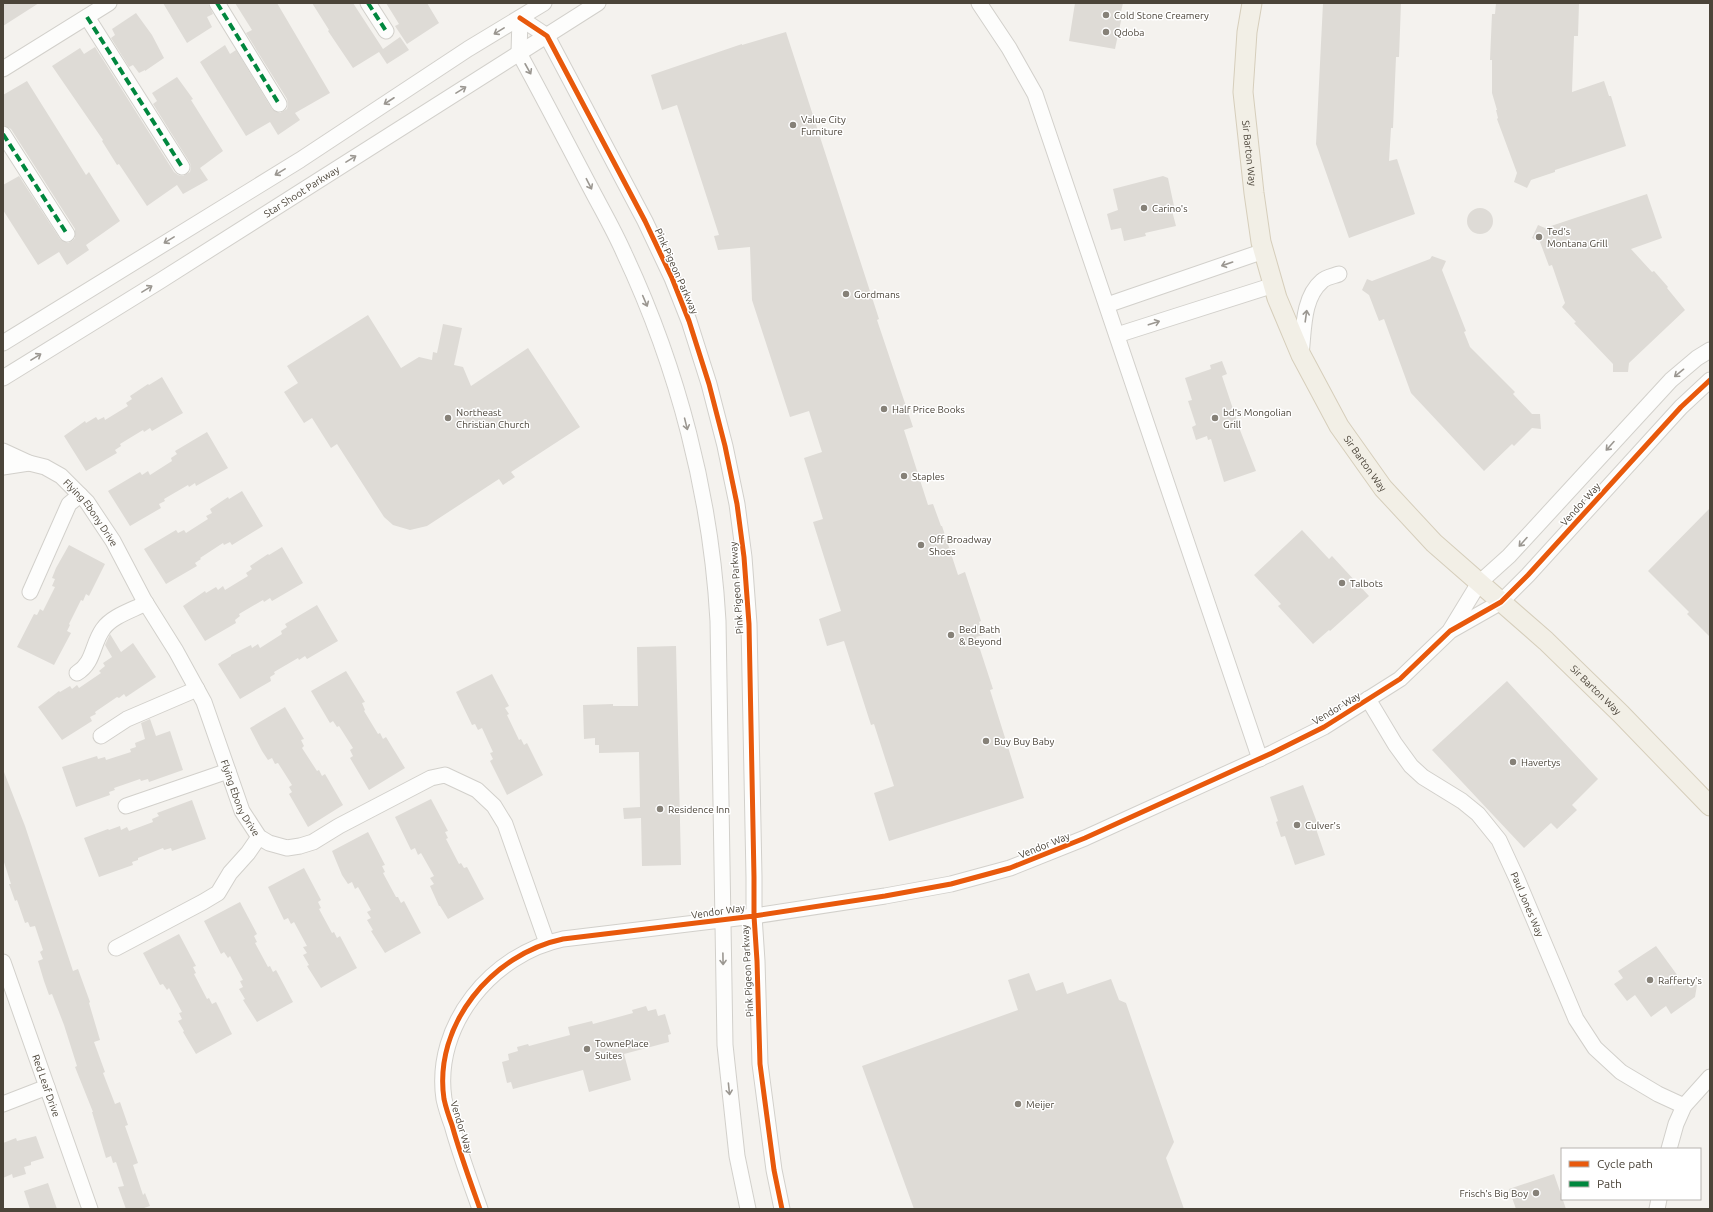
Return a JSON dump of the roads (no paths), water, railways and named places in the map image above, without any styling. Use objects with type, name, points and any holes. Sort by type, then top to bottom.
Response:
[{"type":"main road","name":"Sir Barton Way","points":[[1252,3],[1247,32],[1243,92],[1254,193],[1264,252],[1274,285],[1301,354],[1339,426],[1383,488],[1434,543],[1546,641],[1621,714],[1710,806]]},
{"type":"street","points":[[3,69],[109,3]]},
{"type":"street","points":[[216,3],[279,104]]},
{"type":"street","points":[[368,3],[386,31]]},
{"type":"street","points":[[3,343],[300,160],[468,50],[544,3]]},
{"type":"street","name":"Star Shoot Parkway","points":[[3,378],[160,281],[598,3]]},
{"type":"street","points":[[979,3],[1009,48],[1035,94],[1260,759]]},
{"type":"street","points":[[87,17],[182,167]]},
{"type":"street","name":"Pink Pigeon Parkway","points":[[520,18],[547,36],[645,221],[672,278],[689,321],[709,384],[725,446],[737,504],[744,557],[748,617],[754,916],[760,1064],[769,1140],[782,1209]]},
{"type":"street","name":"Pink Pigeon Parkway","points":[[520,18],[520,53],[624,253],[665,354],[677,391],[693,452],[706,511],[716,583],[718,622],[725,1045],[737,1156],[748,1209]]},
{"type":"street","points":[[3,134],[67,234]]},
{"type":"street","points":[[1107,305],[1264,252]]},
{"type":"street","points":[[1301,354],[1308,302],[1312,293],[1323,280],[1339,274]]},
{"type":"street","points":[[1117,335],[1274,285]]},
{"type":"street","name":"Vendor Way","points":[[480,1209],[444,1100],[442,1075],[448,1046],[458,1020],[476,991],[488,978],[526,952],[547,943],[563,939],[754,916],[782,910],[885,896],[951,884],[1010,868],[1085,838],[1141,811],[1260,759],[1324,727],[1400,679],[1450,630],[1479,583],[1509,556],[1671,380],[1697,358],[1710,350]]},
{"type":"street","name":"Vendor Way","points":[[1450,630],[1501,602],[1528,575],[1680,407],[1710,380]]},
{"type":"street","name":"Flying Ebony Drive","points":[[3,451],[29,463],[45,466],[61,476],[87,502],[113,541],[146,603],[176,651],[204,702],[242,811],[259,838],[269,843],[287,848],[313,842],[339,826],[431,778],[445,776],[477,790],[494,806],[505,824],[547,943]]},
{"type":"street","name":"Flying Ebony Drive","points":[[3,467],[29,463]]},
{"type":"street","points":[[30,592],[69,504],[80,495]]},
{"type":"street","points":[[77,673],[84,669],[90,661],[99,635],[104,628],[110,622],[146,603]]},
{"type":"street","points":[[101,736],[127,719],[197,689]]},
{"type":"street","name":"Paul Jones Way","points":[[1368,699],[1395,744],[1411,766],[1423,777],[1478,814],[1499,840],[1576,1019],[1595,1048],[1621,1072],[1658,1094],[1684,1106]]},
{"type":"street","points":[[126,806],[228,771]]},
{"type":"street","points":[[116,948],[218,893],[230,873],[259,838]]},
{"type":"street","name":"Red Leaf Drive","points":[[3,962],[90,1209]]},
{"type":"street","points":[[1670,1148],[1676,1124],[1684,1106],[1710,1077]]},
{"type":"street","points":[[3,1104],[47,1087]]},
{"type":"place","name":"Cold Stone Creamery","points":[[1106,15]]},
{"type":"place","name":"Qdoba","points":[[1106,32]]},
{"type":"place","name":"Value City Furniture","points":[[793,125]]},
{"type":"place","name":"Carino's","points":[[1144,208]]},
{"type":"place","name":"Ted's Montana Grill","points":[[1539,237]]},
{"type":"place","name":"Gordmans","points":[[846,294]]},
{"type":"place","name":"Half Price Books","points":[[884,409]]},
{"type":"place","name":"Northeast Christian Church","points":[[448,418]]},
{"type":"place","name":"bd's Mongolian Grill","points":[[1215,418]]},
{"type":"place","name":"Staples","points":[[904,476]]},
{"type":"place","name":"Off Broadway Shoes","points":[[921,545]]},
{"type":"place","name":"Talbots","points":[[1342,583]]},
{"type":"place","name":"Bed Bath & Beyond","points":[[951,635]]},
{"type":"place","name":"Buy Buy Baby","points":[[986,741]]},
{"type":"place","name":"Havertys","points":[[1513,762]]},
{"type":"place","name":"Residence Inn","points":[[660,809]]},
{"type":"place","name":"Culver's","points":[[1297,825]]},
{"type":"place","name":"Rafferty's","points":[[1650,980]]},
{"type":"place","name":"TownePlace Suites","points":[[587,1049]]},
{"type":"place","name":"Meijer","points":[[1018,1104]]},
{"type":"place","name":"Frisch's Big Boy","points":[[1536,1193]]}]
